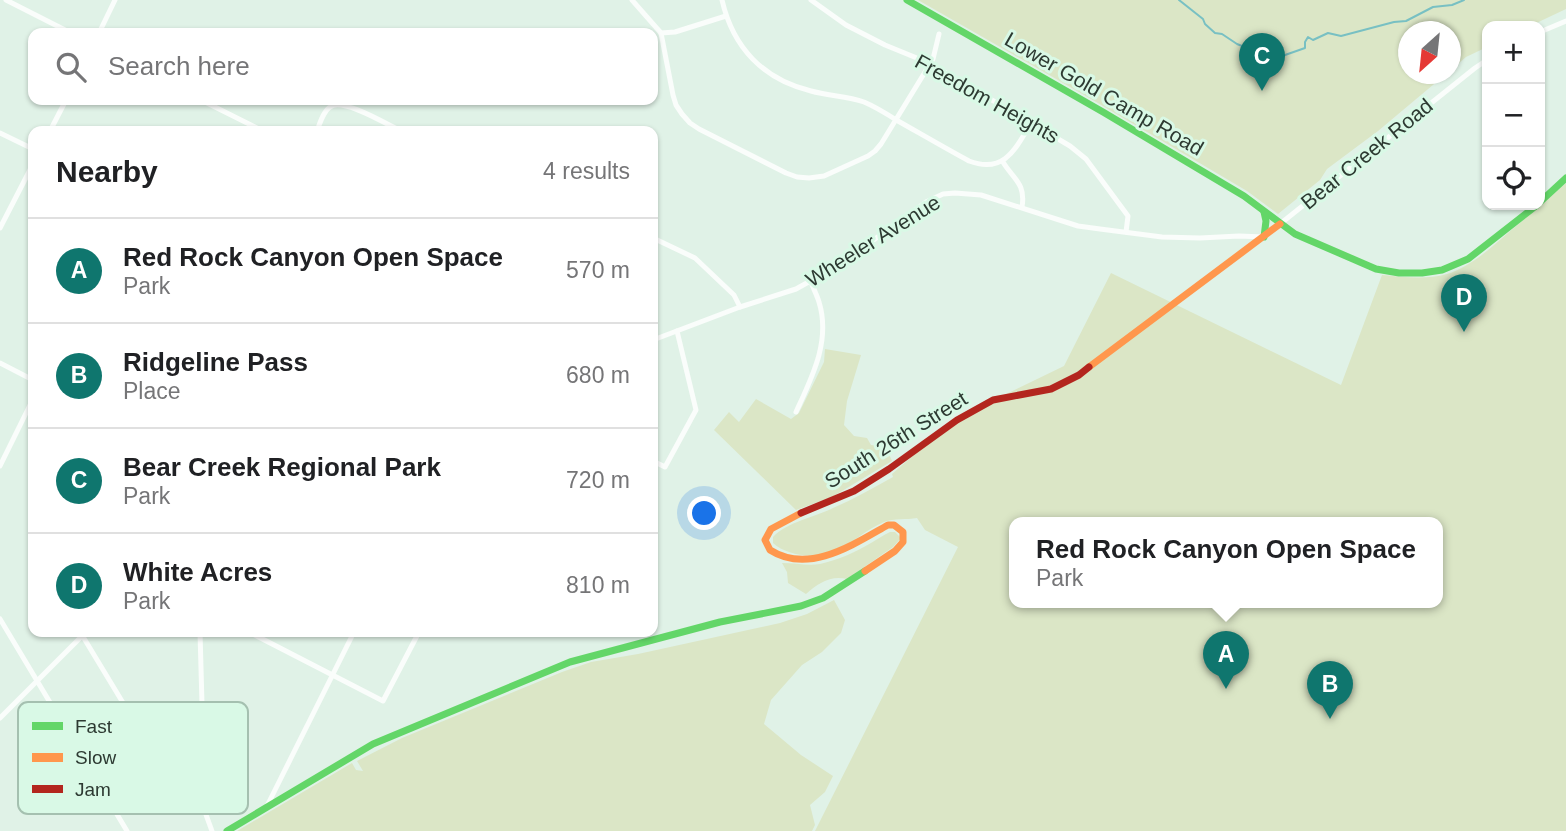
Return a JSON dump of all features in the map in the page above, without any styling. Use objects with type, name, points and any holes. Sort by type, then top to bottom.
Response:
[{"type":"street","points":[[6,0],[61,28]]},
{"type":"street","points":[[101,28],[115,0]]},
{"type":"street","points":[[632,0],[657,28]]},
{"type":"street","points":[[722,0],[733,32],[751,58],[771,75],[802,89],[863,102],[968,161],[990,165],[1003,162],[1031,123]]},
{"type":"street","name":"Freedom Heights","points":[[811,0],[855,30],[929,63],[1070,146],[1086,159],[1128,216],[1126,232]]},
{"type":"street","name":"Lower Gold Camp Road","points":[[907,0],[1244,196],[1295,234],[1377,270],[1399,274],[1442,270],[1468,259],[1529,210]]},
{"type":"street","points":[[661,33],[675,32],[726,16]]},
{"type":"street","points":[[1545,30],[1566,21]]},
{"type":"street","points":[[658,30],[661,33],[676,105],[690,123],[786,173],[809,178],[824,176],[868,156],[881,144],[933,59],[939,34]]},
{"type":"street","name":"Bear Creek Road","points":[[1280,223],[1482,63]]},
{"type":"street","points":[[53,126],[63,105]]},
{"type":"street","points":[[211,105],[253,126]]},
{"type":"street","points":[[319,126],[324,113],[332,105]]},
{"type":"street","points":[[341,105],[390,126]]},
{"type":"street","points":[[0,132],[28,146]]},
{"type":"street","points":[[1003,162],[1018,180],[1023,193],[1022,207]]},
{"type":"street","points":[[0,228],[28,174]]},
{"type":"street","name":"Lower Gold Camp Road","points":[[1545,197],[1566,178]]},
{"type":"street","name":"Wheeler Avenue","points":[[658,338],[811,282],[934,197],[955,193],[981,195],[1078,226],[1200,239],[1264,237]]},
{"type":"street","points":[[1262,208],[1267,226],[1264,237]]},
{"type":"street","name":"South 26th Street","points":[[227,831],[373,744],[570,662],[720,622],[801,606],[823,598],[895,551],[902,541],[903,532],[894,525],[888,525],[836,553],[809,559],[784,556],[767,547],[765,540],[777,524],[831,503],[853,491],[958,420],[993,400],[1051,389],[1079,375],[1280,223]]},
{"type":"street","points":[[658,240],[695,258],[734,295],[740,307]]},
{"type":"street","points":[[796,412],[821,352],[823,327],[820,303],[811,282]]},
{"type":"street","points":[[658,464],[665,467],[696,410],[677,331]]},
{"type":"street","points":[[0,363],[28,377]]},
{"type":"street","points":[[0,466],[28,410]]},
{"type":"street","points":[[0,619],[50,702]]},
{"type":"street","points":[[0,718],[81,637]]},
{"type":"street","points":[[86,637],[123,702]]},
{"type":"street","points":[[200,637],[202,702]]},
{"type":"street","points":[[258,637],[383,701],[416,637]]},
{"type":"street","points":[[265,809],[351,637]]},
{"type":"street","points":[[117,814],[127,831]]},
{"type":"street","points":[[206,814],[212,831]]},
{"type":"green space","points":[[918,0],[1566,0],[1566,9],[1541,21],[1482,21],[1482,49],[1461,61],[1461,21],[1398,21],[1398,84],[1434,84],[1327,169],[1320,180],[1278,214],[1247,191]]},
{"type":"green space","points":[[1566,183],[1566,831],[815,831],[958,547],[925,530],[917,518],[884,522],[842,547],[821,555],[795,554],[779,548],[773,543],[773,537],[793,524],[848,501],[893,477],[892,474],[939,433],[994,400],[1064,366],[1111,273],[1341,385],[1382,275],[1439,276],[1472,262],[1535,210],[1545,210],[1545,201]]},
{"type":"green space","points":[[825,349],[861,355],[847,401],[844,425],[854,436],[867,438],[871,445],[886,447],[892,461],[832,497],[796,510],[714,430],[729,412],[739,422],[756,399],[791,419],[799,413],[824,362]]},
{"type":"green space","points":[[890,532],[895,532],[901,538],[893,547],[847,579],[825,581],[806,594],[788,583],[787,572],[782,563],[811,565],[827,562],[853,553]]},
{"type":"green space","points":[[834,600],[845,620],[841,633],[822,652],[802,665],[771,700],[764,724],[801,755],[833,776],[825,792],[810,805],[815,825],[812,831],[237,831],[352,763],[356,770],[363,771],[357,761],[402,738],[562,672],[591,662],[780,623],[807,614]]},
{"type":"waterway","points":[[1179,0],[1203,19],[1215,33],[1222,34],[1257,55],[1277,60],[1305,48],[1308,37],[1313,40],[1328,33],[1341,36],[1406,21],[1433,7],[1452,5],[1464,0]]},
{"type":"traffic: fast","points":[[907,0],[1244,196],[1295,234],[1376,269],[1399,273],[1442,270],[1468,259],[1531,210]]},
{"type":"traffic: fast","points":[[1545,197],[1566,178]]},
{"type":"traffic: fast","points":[[1264,212],[1264,237]]},
{"type":"traffic: fast","points":[[227,831],[373,744],[570,662],[720,622],[801,606],[823,598],[865,571]]},
{"type":"traffic: slow","points":[[1089,367],[1280,224]]},
{"type":"traffic: slow","points":[[801,513],[771,529],[765,540],[770,550],[785,557],[816,558],[846,548],[888,525],[894,525],[903,532],[903,542],[895,551],[865,571]]},
{"type":"traffic: jam","points":[[801,513],[854,491],[957,420],[993,400],[1051,389],[1089,367]]},
{"type":"place","name":"Bear Creek Regional Park","points":[[1262,91]]},
{"type":"place","name":"White Acres","points":[[1464,332]]},
{"type":"place","name":"Red Rock Canyon Open Space","points":[[1226,689]]},
{"type":"place","name":"Ridgeline Pass","points":[[1330,719]]}]
